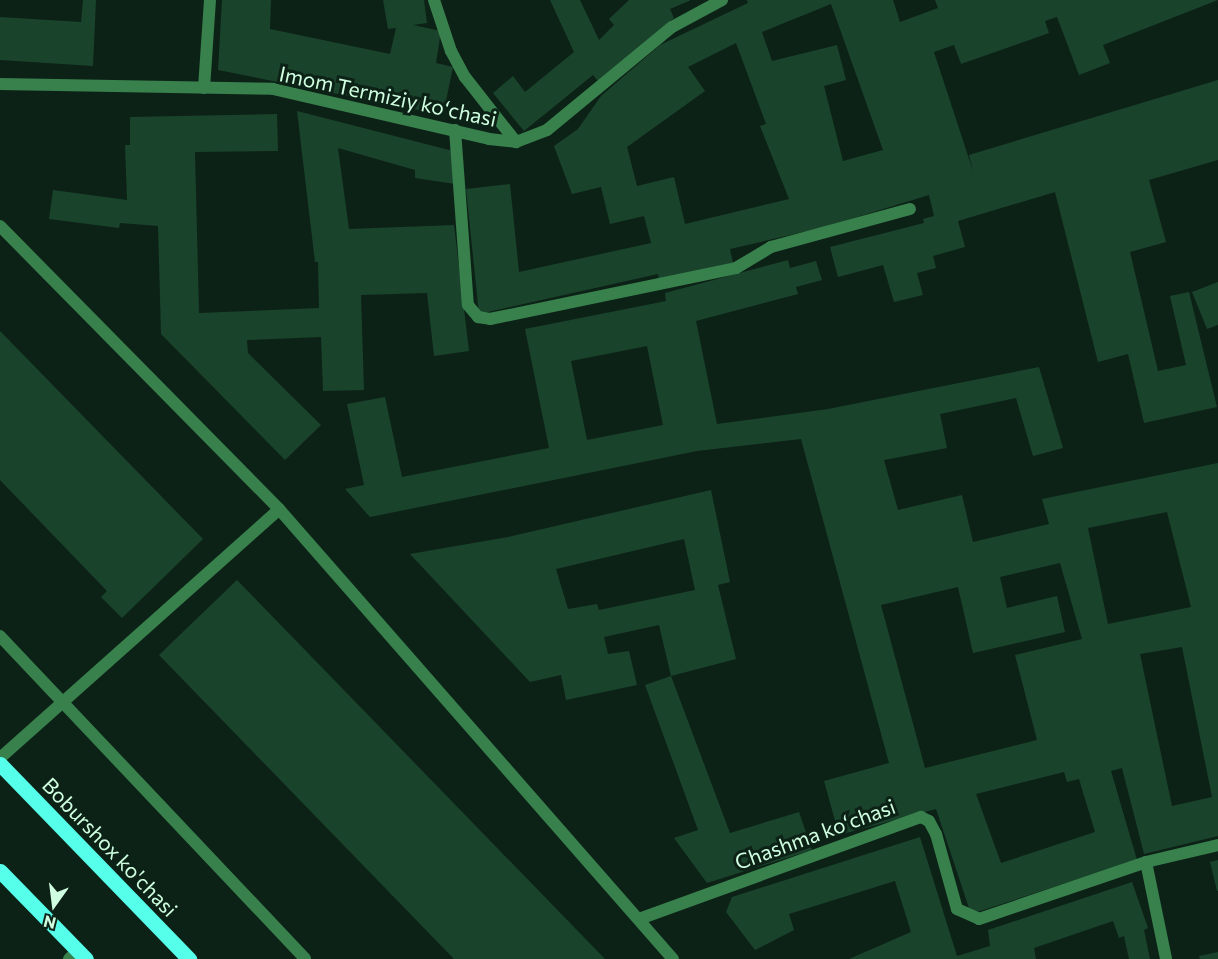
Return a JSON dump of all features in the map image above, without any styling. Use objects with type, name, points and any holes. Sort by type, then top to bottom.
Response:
[{"type":"main road","name":"Boburshox ko'chasi","points":[[0,764],[189,959]]},
{"type":"main road","points":[[0,872],[78,956]]},
{"type":"street","points":[[204,88],[210,0]]},
{"type":"street","points":[[434,0],[451,51],[465,77],[516,142]]},
{"type":"street","name":"Imom Termiziy koʻchasi","points":[[0,84],[273,89],[516,142],[547,130],[672,27],[722,0]]},
{"type":"street","points":[[455,130],[468,305],[478,316],[490,319],[736,268],[771,247],[910,209]]},
{"type":"street","points":[[0,226],[279,509],[673,959]]},
{"type":"street","points":[[0,759],[279,509]]},
{"type":"street","points":[[0,636],[305,959]]},
{"type":"street","name":"Chashma koʻchasi","points":[[639,920],[921,817],[929,821],[936,834],[957,909],[970,918],[980,919],[1146,862],[1218,844]]},
{"type":"street","points":[[1146,862],[1166,959]]},
{"type":"building","points":[[83,0],[96,0],[93,66],[0,60],[0,17],[81,22]]},
{"type":"building","points":[[222,0],[271,0],[270,29],[390,54],[396,28],[388,29],[383,0],[424,0],[427,23],[413,25],[441,31],[436,63],[453,67],[443,115],[218,70]]},
{"type":"building","points":[[550,0],[580,0],[599,40],[614,25],[609,19],[629,0],[691,0],[670,9],[674,18],[598,81],[593,75],[524,131],[493,93],[513,76],[525,92],[574,52]]},
{"type":"building","points":[[747,0],[893,0],[900,22],[938,8],[935,0],[1218,0],[1103,45],[1110,63],[1079,75],[1057,17],[1045,21],[1049,33],[961,64],[954,45],[934,52],[973,171],[969,155],[1218,80],[1218,160],[1149,180],[1166,242],[1130,252],[1158,371],[1186,365],[1170,296],[1189,292],[1217,407],[1144,423],[1128,354],[1098,362],[1055,192],[958,221],[965,247],[933,256],[936,268],[917,273],[923,295],[894,302],[883,265],[838,277],[830,247],[924,223],[923,219],[934,216],[929,195],[821,228],[730,249],[733,263],[659,281],[658,274],[479,314],[466,189],[510,184],[519,272],[651,243],[644,216],[610,224],[601,187],[572,194],[554,146],[578,129],[601,96],[660,45],[748,3]],"holes":[[[831,4],[883,150],[843,161],[824,86],[846,80],[837,45],[772,61],[762,32]],[[736,43],[766,124],[760,126],[789,199],[685,224],[674,177],[637,186],[627,147],[705,91],[688,67]]]},
{"type":"building","points":[[297,111],[453,151],[455,184],[415,178],[415,170],[338,148],[349,229],[454,225],[469,351],[434,356],[427,293],[361,295],[364,390],[323,391],[321,337],[247,340],[248,353],[321,425],[285,460],[161,334],[158,226],[120,223],[119,228],[49,219],[53,190],[127,200],[125,145],[130,145],[130,117],[277,114],[278,151],[195,152],[199,313],[319,308],[318,262],[315,262]]},
{"type":"building","points":[[788,260],[790,268],[816,261],[822,280],[796,287],[798,294],[696,321],[717,424],[828,409],[1039,367],[1063,448],[1033,456],[1016,398],[940,414],[947,448],[884,460],[898,510],[962,495],[973,542],[1049,524],[1042,499],[1218,463],[1218,836],[1144,854],[1122,768],[1111,771],[1137,860],[971,914],[936,809],[839,835],[824,781],[889,763],[801,439],[697,451],[370,517],[345,489],[364,485],[347,404],[385,397],[402,477],[549,448],[525,329],[666,301],[665,293]],"holes":[[[647,346],[663,425],[587,440],[571,361]],[[1167,512],[1191,607],[1108,624],[1088,528]],[[1060,563],[1082,639],[1015,655],[1037,740],[925,768],[881,605],[958,587],[973,653],[1065,632],[1057,596],[1007,608],[1000,577]],[[1182,647],[1212,797],[1172,806],[1140,654]],[[1064,772],[1067,782],[1079,779],[1095,832],[1001,863],[976,794]]]},
{"type":"building","points":[[1218,282],[1218,325],[1207,329],[1192,292]]},
{"type":"building","points":[[0,331],[203,539],[122,618],[101,597],[107,591],[0,480]]},
{"type":"building","points":[[711,490],[730,582],[718,585],[736,659],[671,676],[659,625],[604,637],[608,654],[629,651],[637,685],[566,700],[561,675],[530,682],[410,554],[508,537]],"holes":[[[684,539],[695,590],[599,610],[597,604],[568,609],[556,569]]]},
{"type":"building","points":[[237,580],[605,959],[454,959],[159,655]]},
{"type":"building","points":[[671,676],[730,833],[799,812],[812,850],[707,883],[674,838],[698,830],[645,685]]},
{"type":"building","points":[[920,837],[957,956],[990,946],[988,930],[1132,882],[1148,928],[1144,930],[1150,959],[1129,959],[1124,936],[1119,938],[1113,921],[1034,948],[1036,959],[849,959],[911,932],[895,881],[789,914],[794,930],[755,950],[726,912],[732,897]]},
{"type":"building","points":[[1218,860],[1218,891],[1217,891],[1210,862]]},
{"type":"building","points":[[1218,952],[1218,959],[1200,959],[1199,956]]}]
